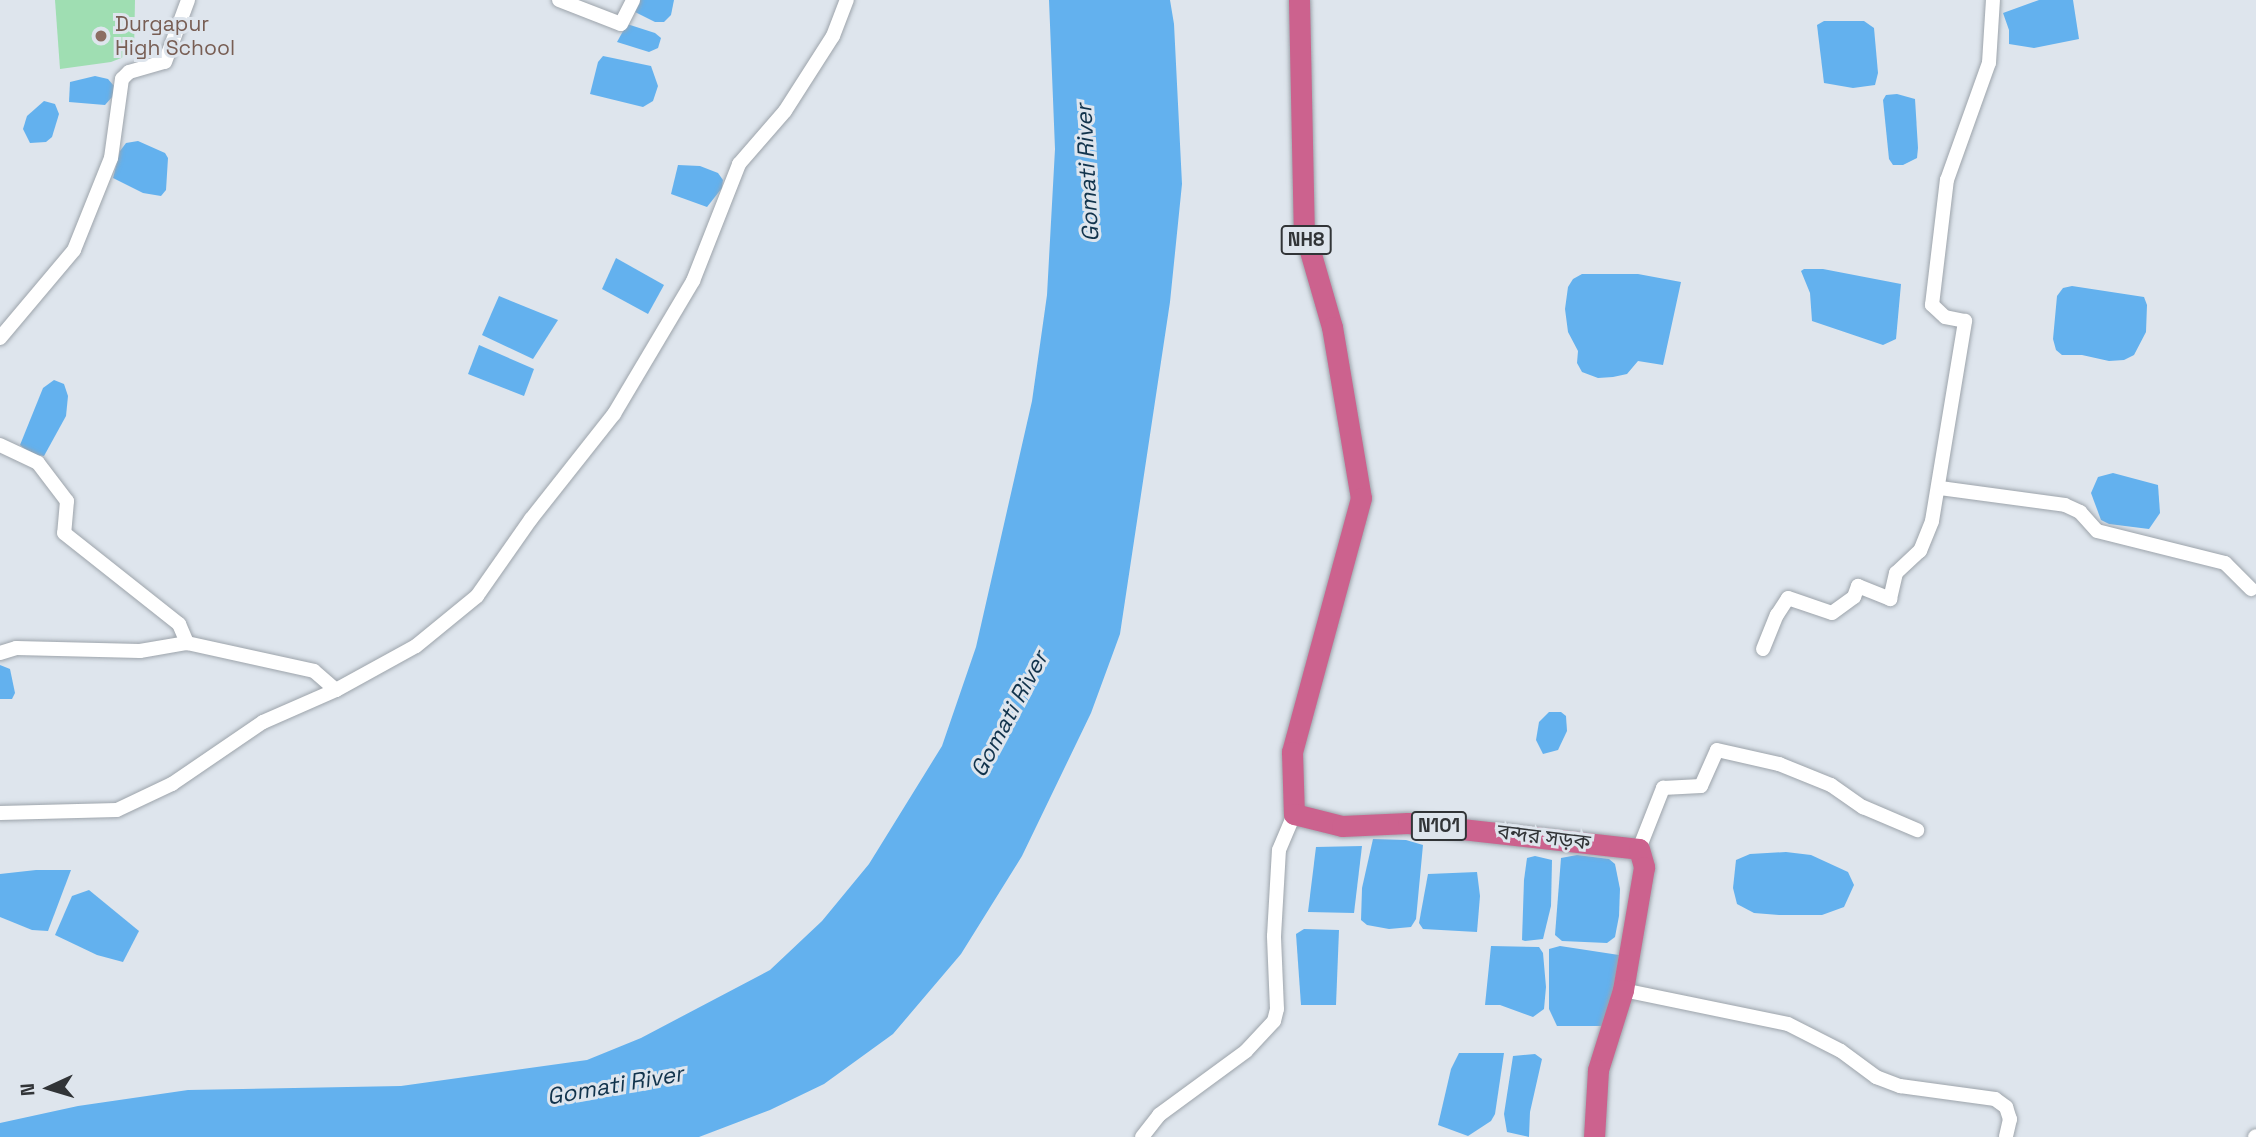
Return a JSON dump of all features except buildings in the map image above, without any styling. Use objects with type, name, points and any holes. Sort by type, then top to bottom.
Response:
[{"type":"highway","name":"NH8","points":[[1294,814],[1292,752],[1361,498],[1332,327],[1304,230],[1299,0]]},
{"type":"highway","name":"বন্দর সড়ক","points":[[1294,814],[1342,826],[1408,822],[1639,849]]},
{"type":"highway","points":[[1594,1137],[1598,1070],[1623,990],[1644,867],[1639,849]]},
{"type":"street","points":[[0,338],[74,250],[111,158],[122,79],[129,72],[165,62],[188,0]]},
{"type":"street","points":[[559,0],[621,23],[633,0]]},
{"type":"street","points":[[0,813],[117,810],[172,783],[263,722],[336,690],[416,646],[477,596],[531,519],[614,414],[694,281],[739,164],[785,111],[833,36],[847,0]]},
{"type":"street","points":[[1763,649],[1777,615],[1788,598],[1802,601],[1816,611],[1832,613],[1854,597],[1858,586],[1890,599],[1896,573],[1920,551],[1940,488],[1965,321],[1945,317],[1932,306],[1947,180],[1989,63],[1993,0]]},
{"type":"street","points":[[0,445],[38,463],[67,501],[64,533],[179,624],[187,643]]},
{"type":"street","points":[[1940,488],[2065,505],[2080,512],[2097,531],[2225,563],[2251,589]]},
{"type":"street","points":[[0,653],[16,648],[140,651],[187,643],[314,671],[336,690]]},
{"type":"street","points":[[1639,849],[1663,788],[1701,786],[1717,750],[1779,764],[1831,785],[1863,807],[1917,830]]},
{"type":"street","points":[[1142,1137],[1159,1115],[1246,1051],[1274,1021],[1277,1009],[1275,936],[1279,850],[1294,814]]},
{"type":"street","points":[[1623,990],[1788,1024],[1841,1051],[1876,1077],[1900,1086],[1995,1099],[2006,1107],[2010,1119],[2006,1137]]},
{"type":"green space","points":[[55,0],[135,0],[134,53],[111,62],[60,69]]},
{"type":"water","points":[[638,0],[674,0],[671,15],[664,22],[655,22],[635,12]]},
{"type":"water","name":"Gomati River","points":[[1049,0],[1170,0],[1174,24],[1182,184],[1170,302],[1120,634],[1091,713],[1022,856],[961,954],[893,1034],[824,1084],[770,1110],[699,1137],[0,1137],[0,1123],[78,1106],[188,1090],[401,1086],[587,1060],[641,1038],[770,970],[822,921],[869,864],[942,746],[976,647],[1032,401],[1047,295],[1055,149]]},
{"type":"water","points":[[2039,0],[2073,0],[2079,39],[2034,48],[2009,44],[2009,30],[2003,13]]},
{"type":"water","points":[[1824,21],[1864,21],[1874,28],[1878,73],[1875,85],[1853,88],[1824,83],[1817,25]]},
{"type":"water","points":[[627,24],[655,33],[661,38],[658,48],[649,52],[617,42]]},
{"type":"water","points":[[603,56],[651,66],[658,86],[653,101],[643,107],[590,94],[598,62]]},
{"type":"water","points":[[95,76],[108,79],[114,86],[113,96],[105,105],[69,102],[70,82]]},
{"type":"water","points":[[1897,94],[1915,99],[1917,158],[1903,165],[1893,165],[1889,159],[1883,100],[1886,95]]},
{"type":"water","points":[[44,101],[55,104],[59,114],[52,137],[46,142],[30,143],[23,129],[27,116]]},
{"type":"water","points":[[138,141],[165,153],[168,158],[166,190],[161,196],[143,193],[113,178],[120,151],[126,143]]},
{"type":"water","points":[[678,165],[700,166],[718,173],[723,180],[722,188],[707,207],[671,194]]},
{"type":"water","points":[[616,258],[664,285],[648,314],[602,289]]},
{"type":"water","points":[[1823,269],[1901,284],[1896,339],[1883,345],[1812,321],[1810,293],[1801,271]]},
{"type":"water","points":[[1582,274],[1638,274],[1681,282],[1663,365],[1638,361],[1627,374],[1613,377],[1598,378],[1582,372],[1577,363],[1578,351],[1568,332],[1565,309],[1568,287],[1573,279]]},
{"type":"water","points":[[2072,286],[2144,297],[2147,305],[2146,332],[2134,355],[2124,360],[2109,361],[2082,355],[2062,355],[2056,350],[2053,339],[2057,296],[2063,288]]},
{"type":"water","points":[[499,296],[558,320],[533,359],[482,335]]},
{"type":"water","points":[[479,345],[534,369],[524,396],[468,374]]},
{"type":"water","points":[[54,380],[64,384],[68,396],[66,416],[44,456],[31,454],[20,445],[43,388]]},
{"type":"water","points":[[2113,473],[2158,485],[2160,513],[2149,529],[2109,524],[2101,520],[2091,493],[2098,477]]},
{"type":"water","points":[[0,665],[10,669],[15,693],[12,699],[0,699]]},
{"type":"water","points":[[1549,712],[1561,712],[1566,716],[1567,731],[1558,750],[1543,754],[1536,740],[1539,722]]},
{"type":"water","points":[[1373,839],[1406,840],[1423,845],[1416,919],[1411,927],[1389,929],[1367,925],[1361,920],[1362,888]]},
{"type":"water","points":[[1362,846],[1354,913],[1308,912],[1316,847]]},
{"type":"water","points":[[1786,852],[1811,855],[1848,872],[1854,885],[1844,907],[1822,915],[1779,915],[1754,913],[1737,904],[1733,888],[1736,860],[1750,854]]},
{"type":"water","points":[[1577,855],[1609,859],[1615,864],[1620,889],[1619,916],[1615,937],[1607,943],[1562,941],[1555,935],[1561,858]]},
{"type":"water","points":[[1535,856],[1552,860],[1551,906],[1543,939],[1525,941],[1522,940],[1524,880],[1527,858]]},
{"type":"water","points":[[71,870],[48,931],[32,930],[0,917],[0,874]]},
{"type":"water","points":[[1477,872],[1480,896],[1477,932],[1423,929],[1419,923],[1428,874]]},
{"type":"water","points":[[89,890],[139,931],[123,962],[97,955],[55,935],[72,896]]},
{"type":"water","points":[[1304,929],[1339,930],[1336,1005],[1301,1005],[1296,934]]},
{"type":"water","points":[[1491,946],[1539,947],[1543,953],[1546,987],[1544,1009],[1533,1017],[1500,1005],[1485,1005]]},
{"type":"water","points":[[1560,946],[1619,955],[1610,1011],[1604,1026],[1557,1026],[1549,1009],[1549,949]]},
{"type":"water","points":[[1459,1053],[1504,1053],[1495,1114],[1491,1121],[1468,1136],[1438,1125],[1451,1069]]},
{"type":"water","points":[[1535,1054],[1542,1059],[1530,1112],[1529,1137],[1507,1132],[1504,1114],[1513,1056]]},
{"type":"place","name":"Durgapur High School","points":[[101,36]]}]
